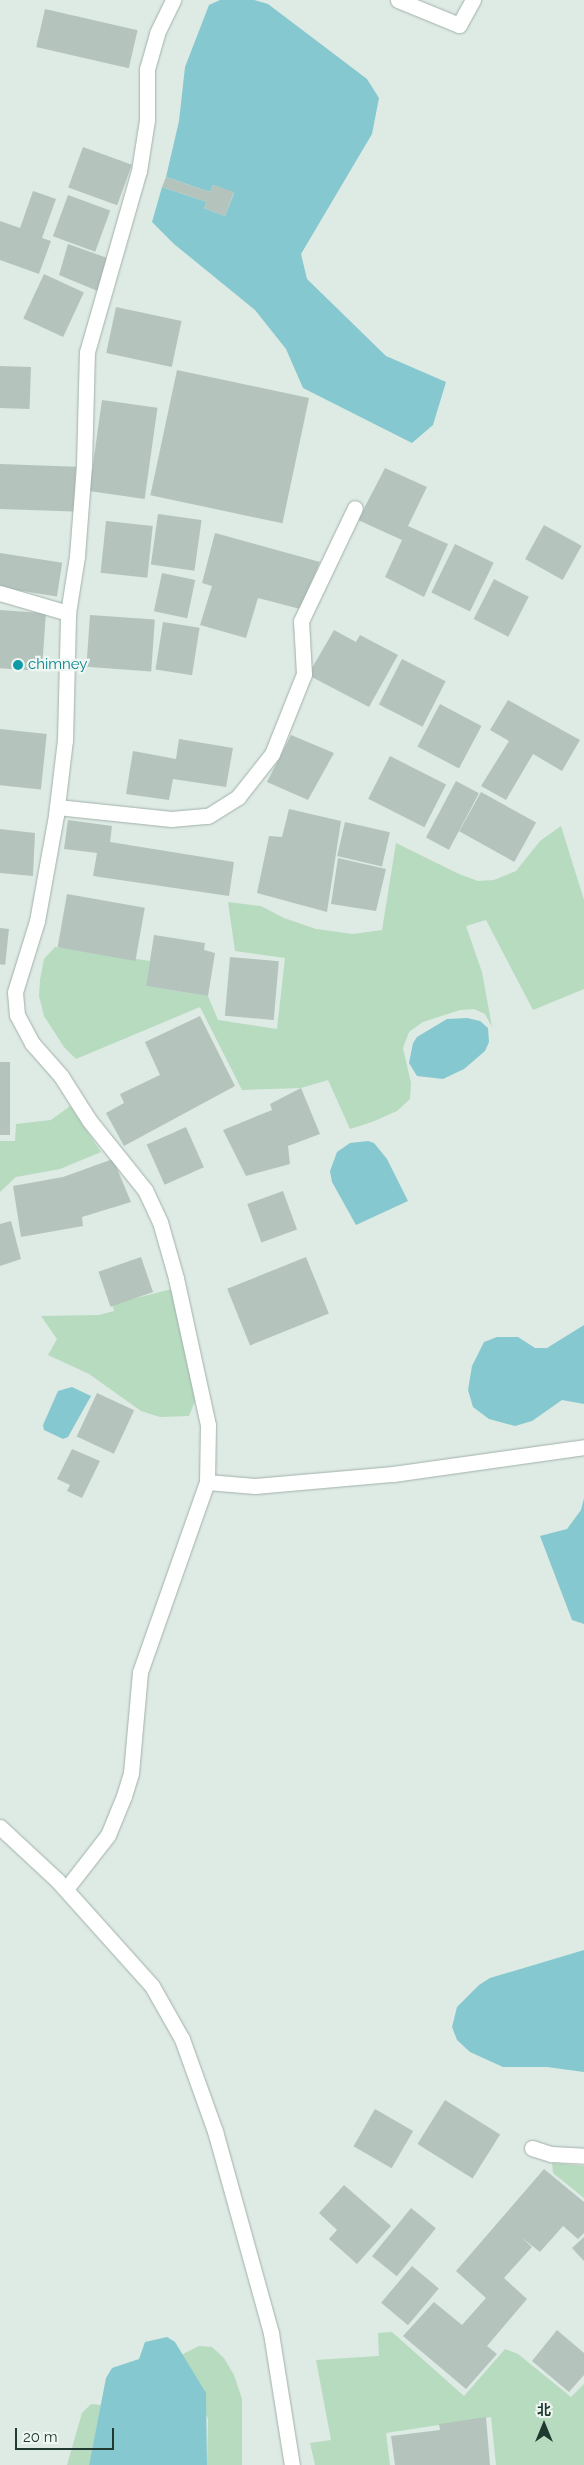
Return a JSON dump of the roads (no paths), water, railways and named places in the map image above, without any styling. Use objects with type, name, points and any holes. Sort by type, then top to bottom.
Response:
[{"type":"street","points":[[66,1890],[108,1834],[124,1796],[130,1773],[140,1672],[207,1482],[208,1425],[176,1278],[160,1222],[145,1190],[89,1120],[61,1076],[32,1043],[18,1015],[15,992],[37,921],[57,807],[65,740],[68,613],[81,501],[87,352],[140,171],[146,120],[146,69],[157,34],[173,0]]},
{"type":"street","points":[[398,0],[459,25],[473,0]]},
{"type":"street","points":[[57,807],[171,819],[208,816],[238,797],[272,754],[304,674],[301,621],[355,508]]},
{"type":"street","points":[[0,593],[68,613]]},
{"type":"street","points":[[207,1482],[255,1486],[393,1474],[584,1447]]},
{"type":"street","points":[[0,1827],[66,1890],[152,1986],[182,2039],[214,2131],[271,2333],[292,2465]]},
{"type":"street","points":[[532,2148],[551,2154],[584,2156]]},
{"type":"water","points":[[220,0],[254,0],[268,4],[367,79],[379,98],[372,134],[301,254],[307,279],[386,356],[446,382],[433,425],[412,443],[303,388],[286,349],[255,310],[174,244],[152,222],[162,187],[207,202],[204,208],[225,216],[234,193],[213,185],[210,192],[166,177],[179,121],[185,67],[209,5]]},
{"type":"water","points":[[467,1018],[480,1021],[488,1028],[489,1042],[485,1051],[464,1069],[443,1079],[417,1076],[409,1063],[413,1043],[417,1037],[447,1019]]},
{"type":"water","points":[[368,1141],[374,1143],[387,1159],[408,1201],[356,1225],[332,1182],[330,1171],[337,1152],[350,1143]]},
{"type":"water","points":[[584,1325],[584,1404],[562,1400],[532,1421],[515,1426],[489,1419],[473,1407],[468,1390],[472,1366],[484,1342],[497,1337],[518,1337],[535,1348],[547,1348]]},
{"type":"water","points":[[72,1387],[91,1396],[68,1437],[63,1439],[44,1430],[43,1425],[58,1391]]},
{"type":"water","points":[[584,1498],[584,1624],[572,1620],[540,1536],[567,1529],[581,1510]]},
{"type":"water","points":[[584,1950],[584,2072],[547,2067],[503,2067],[470,2052],[457,2040],[452,2027],[457,2007],[479,1985],[490,1978]]},
{"type":"water","points":[[167,2337],[175,2342],[206,2393],[207,2465],[89,2465],[106,2378],[112,2368],[139,2359],[145,2342]]},
{"type":"place","name":"chimney","points":[[18,665]]}]
